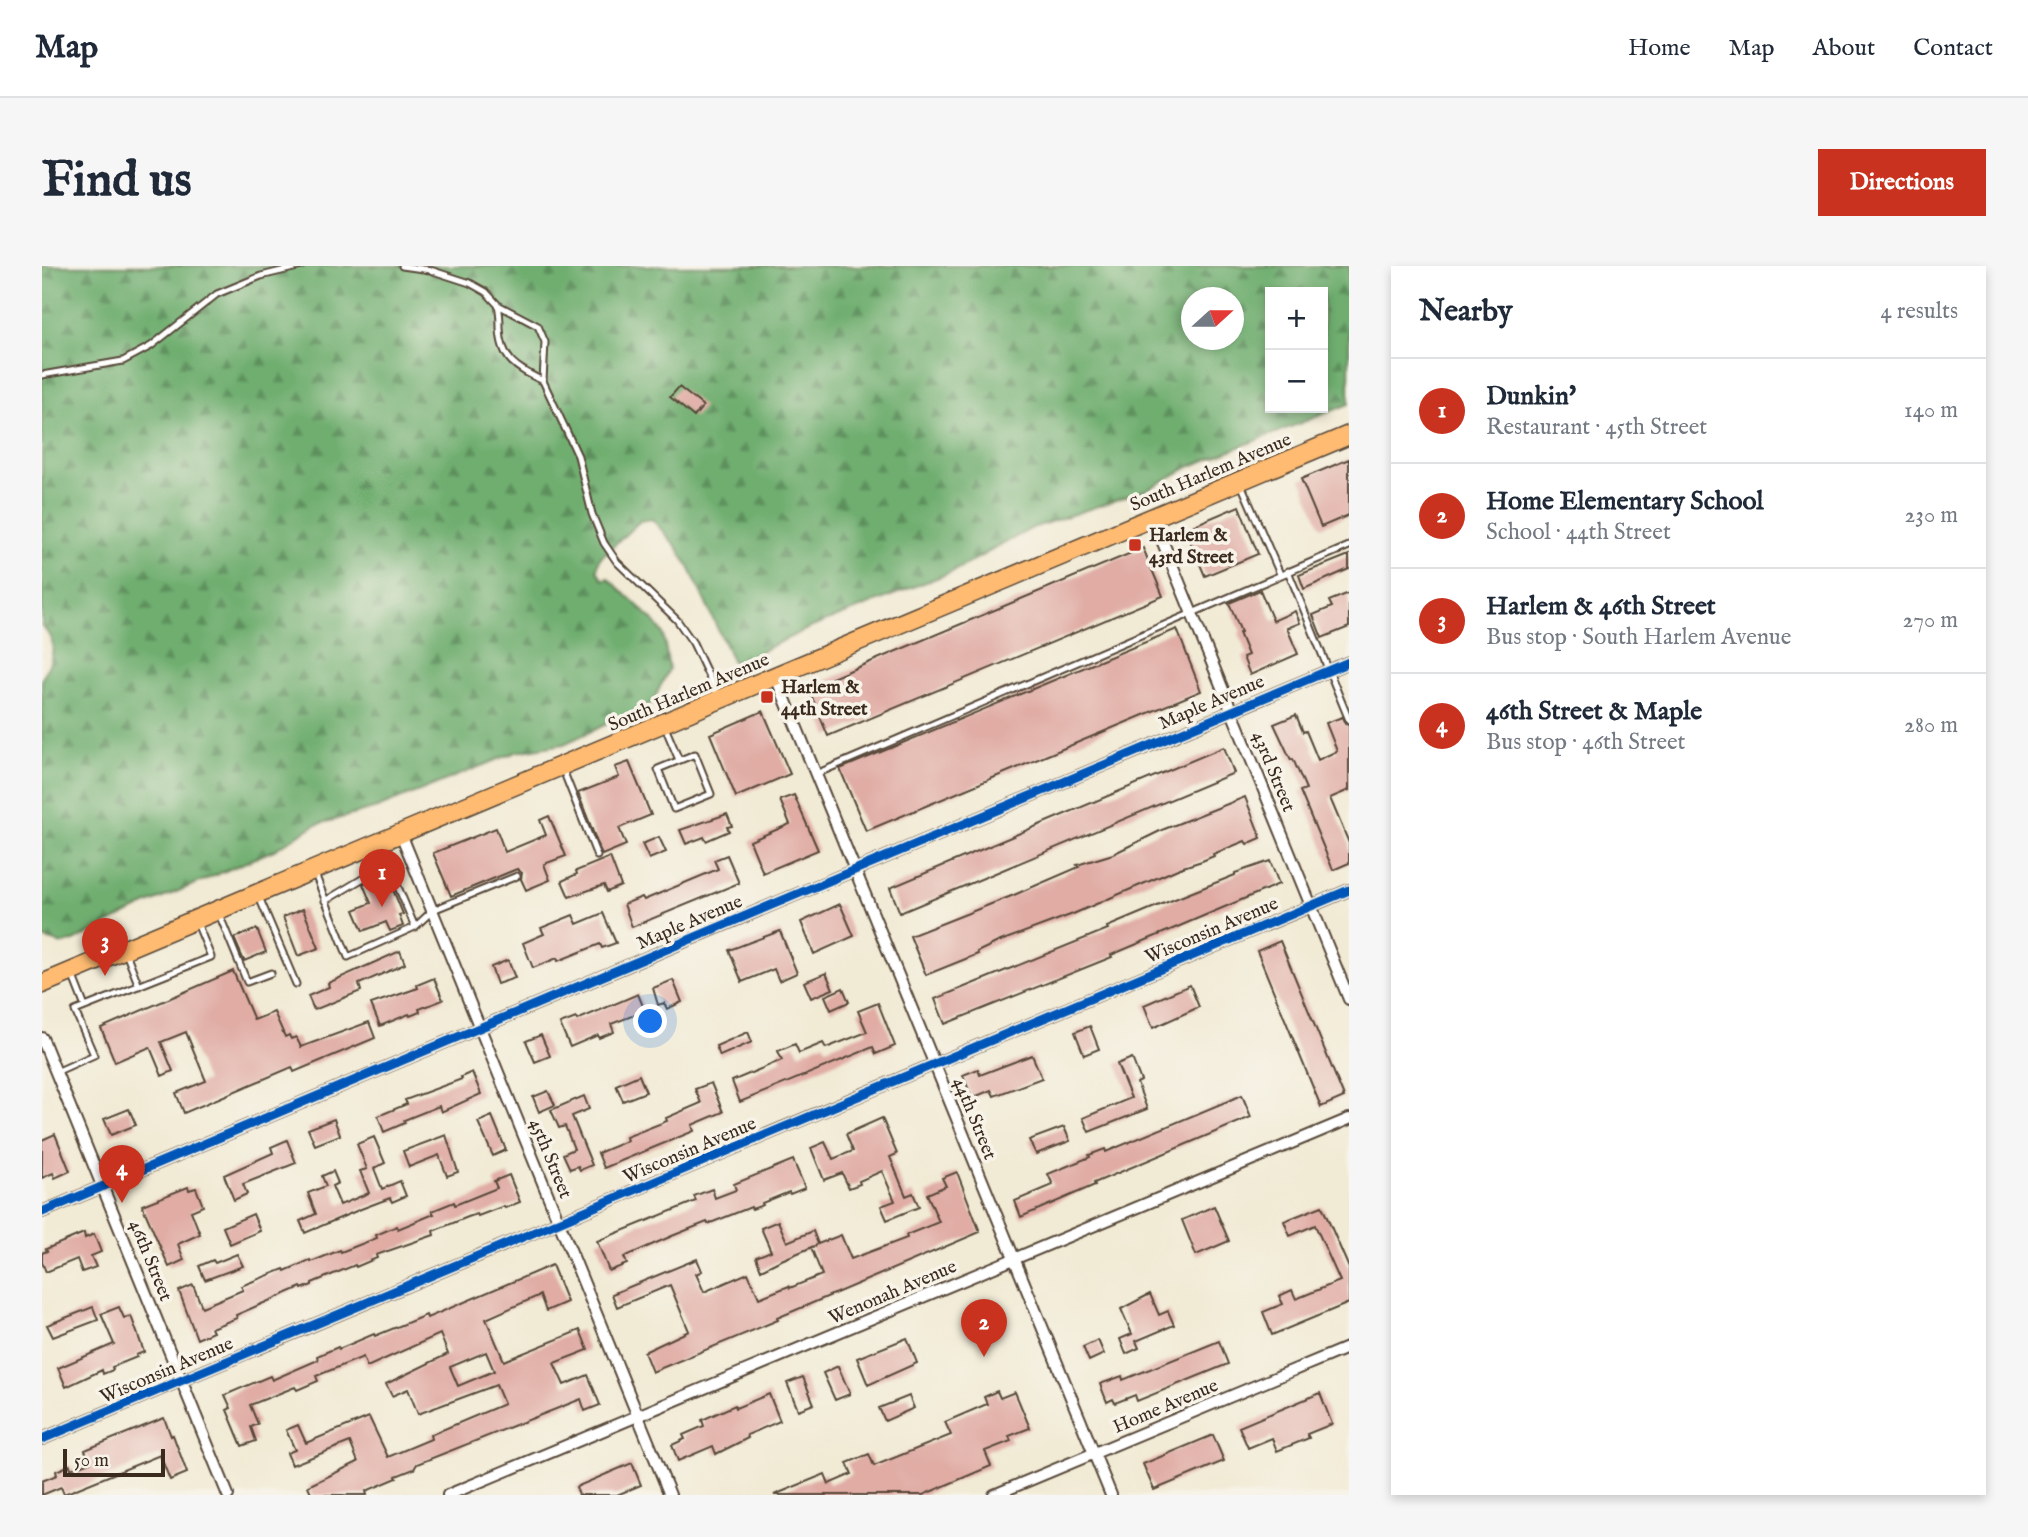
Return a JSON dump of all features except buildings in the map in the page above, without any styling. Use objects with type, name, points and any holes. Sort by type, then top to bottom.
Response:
[{"type":"main road","name":"South Harlem Avenue","points":[[42,984],[1349,435]]},
{"type":"street","name":"43rd Street","points":[[1153,517],[1349,999]]},
{"type":"street","name":"Maple Avenue","points":[[42,1212],[1349,662]]},
{"type":"street","name":"44th Street","points":[[776,677],[1111,1495]]},
{"type":"street","name":"45th Street","points":[[401,834],[670,1495]]},
{"type":"street","name":"Wisconsin Avenue","points":[[42,1440],[1349,890]]},
{"type":"street","name":"46th Street","points":[[42,1038],[50,1067],[103,1186],[228,1495]]},
{"type":"street","name":"Wenonah Avenue","points":[[448,1495],[1349,1119]]},
{"type":"street","name":"Home Avenue","points":[[994,1495],[1349,1347]]},
{"type":"lane","points":[[42,374],[88,369],[131,358],[151,346],[217,294],[261,276],[302,266]]},
{"type":"lane","points":[[402,266],[430,270],[470,283],[486,292],[498,305],[531,321],[543,333],[543,381],[578,456],[592,514],[604,543],[617,562],[677,620],[692,643],[720,700]]},
{"type":"lane","points":[[498,305],[501,339],[507,357],[528,376],[543,381]]},
{"type":"lane","points":[[1239,481],[1280,574]]},
{"type":"lane","points":[[816,774],[1349,545]]},
{"type":"lane","points":[[1288,571],[1349,720]]},
{"type":"lane","points":[[664,724],[679,760]]},
{"type":"lane","points":[[695,754],[710,793],[674,808],[658,769],[679,760],[695,754]]},
{"type":"lane","points":[[562,767],[597,856]]},
{"type":"lane","points":[[325,901],[378,870],[386,871],[393,875],[415,928]]},
{"type":"lane","points":[[313,871],[348,957],[415,928],[433,910],[517,876]]},
{"type":"lane","points":[[258,894],[296,984]]},
{"type":"lane","points":[[218,911],[247,982],[271,973]]},
{"type":"lane","points":[[50,1067],[94,1055],[75,1011],[211,957],[196,920]]},
{"type":"lane","points":[[125,950],[139,986]]},
{"type":"lane","points":[[71,972],[85,1007]]},
{"type":"green space","points":[[42,266],[1349,266],[1349,404],[1328,412],[1328,287],[1265,287],[1265,413],[1326,413],[1191,466],[1146,490],[1032,528],[954,571],[807,629],[745,659],[733,662],[677,547],[652,519],[640,521],[599,559],[597,570],[603,580],[608,578],[652,619],[663,633],[669,669],[652,703],[564,744],[516,752],[377,808],[315,825],[274,850],[63,944],[42,938],[42,679],[51,659],[53,646],[42,626]]},
{"type":"cycle path","points":[[42,1212],[1349,662]]},
{"type":"cycle path","points":[[42,1439],[1349,890]]},
{"type":"place","name":"Harlem & 43rd Street","points":[[1135,545]]},
{"type":"place","name":"Harlem & 44th Street","points":[[767,697]]},
{"type":"place","name":"Dunkin'","points":[[382,907]]},
{"type":"place","name":"Harlem & 46th Street","points":[[105,976]]},
{"type":"place","name":"46th Street & Maple","points":[[122,1203]]},
{"type":"place","name":"Home Elementary School","points":[[984,1357]]}]
